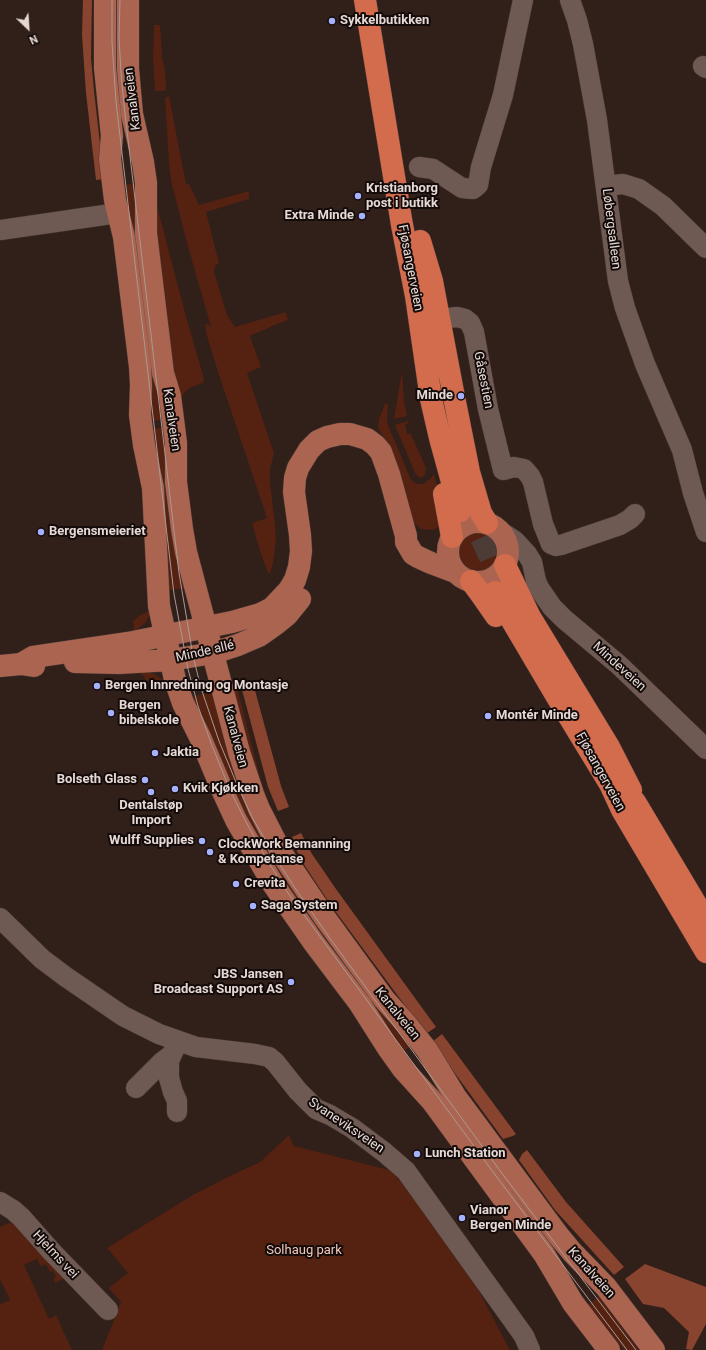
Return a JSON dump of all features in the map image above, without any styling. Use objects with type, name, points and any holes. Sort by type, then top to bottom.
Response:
[{"type":"highway","name":"Fjøsangerveien","points":[[365,0],[402,224],[416,296],[431,399],[440,438],[464,509],[441,398],[424,283],[420,241],[380,0]]},
{"type":"highway","points":[[402,224],[402,263],[406,297],[429,439],[447,503],[450,539]]},
{"type":"highway","points":[[420,241],[432,281],[469,472],[481,513],[493,527]]},
{"type":"highway","points":[[506,562],[530,617],[609,747],[630,787],[629,806]]},
{"type":"highway","points":[[463,576],[491,608],[602,788],[629,806]]},
{"type":"highway","name":"Fjøsangerveien","points":[[499,590],[610,784],[629,806],[706,921]]},
{"type":"highway","name":"Fjøsangerveien","points":[[629,806],[706,952]]},
{"type":"main road","name":"Kanalveien","points":[[105,0],[105,68],[112,136],[110,159],[114,196],[124,237],[140,367],[140,415],[144,445],[154,488],[158,598],[165,635],[183,703],[200,737],[224,794],[248,841],[273,884],[314,943],[360,1004],[403,1069],[432,1102],[544,1254],[573,1303],[609,1350]]},
{"type":"main road","name":"Kanalveien","points":[[128,0],[128,69],[132,114],[143,162],[146,183],[146,233],[163,373],[170,396],[176,443],[176,482],[182,529],[186,552],[238,752],[247,780],[259,809],[282,854],[325,918],[384,999],[427,1050],[455,1096],[550,1224],[572,1252],[606,1287],[654,1350]]},
{"type":"main road","name":"Minde allé","points":[[10,665],[33,657],[128,644],[232,622],[260,614],[272,608],[289,590],[295,580],[301,551],[294,492],[295,478],[298,468],[309,450],[318,441],[340,434],[350,434],[368,438],[381,452],[385,461],[406,536],[406,542],[413,554],[418,558],[463,576]]},
{"type":"main road","name":"Minde allé","points":[[10,665],[34,666],[59,663],[112,663],[171,660],[213,653],[259,636],[287,614],[303,594],[313,565],[315,550],[314,533],[306,477],[306,457]]},
{"type":"main road","points":[[471,522],[479,522],[493,527],[504,536],[508,548],[506,562],[501,570],[491,579],[478,582],[463,576],[449,560],[448,547],[450,539],[463,525],[471,522]]},
{"type":"main road","points":[[406,536],[421,546],[436,545],[450,539]]},
{"type":"street","points":[[419,167],[433,169],[462,188],[473,189],[478,184],[481,167],[503,95],[523,0]]},
{"type":"street","name":"Løbergsalleen","points":[[570,0],[583,44],[597,120],[618,281],[625,308],[645,364],[682,450],[706,532]]},
{"type":"street","points":[[606,186],[623,184],[639,189],[664,206],[706,248]]},
{"type":"street","points":[[0,230],[118,214]]},
{"type":"street","name":"Gåsestien","points":[[439,319],[457,317],[470,322],[474,332],[488,409],[503,470],[514,467],[524,469],[530,476],[548,540],[554,545],[561,545],[620,525],[630,520],[635,514]]},
{"type":"street","points":[[493,527],[515,541],[527,554],[532,562],[536,581]]},
{"type":"street","points":[[506,562],[524,568],[536,581]]},
{"type":"street","name":"Mindeveien","points":[[536,581],[548,602],[564,619],[619,665],[706,749]]},
{"type":"street","name":"Svaneviksveien","points":[[0,918],[42,959],[123,1016],[159,1034],[174,1049],[196,1047],[269,1057],[275,1062],[298,1091],[316,1109],[330,1114],[352,1128],[406,1171],[429,1206],[459,1244],[524,1336],[530,1350]]},
{"type":"street","points":[[136,1088],[174,1049]]},
{"type":"street","points":[[174,1049],[169,1061],[170,1078],[173,1092],[177,1101],[177,1112]]},
{"type":"street","name":"Hjelms vei","points":[[0,1202],[21,1217],[108,1310]]},
{"type":"green space","points":[[154,25],[160,25],[166,90],[163,91],[155,91],[153,59]]},
{"type":"green space","points":[[169,96],[186,184],[189,184],[199,205],[249,191],[249,199],[206,212],[219,263],[215,266],[214,272],[227,315],[235,327],[286,312],[288,320],[250,336],[261,367],[247,373],[274,453],[270,469],[270,482],[276,541],[270,573],[268,573],[260,551],[252,523],[267,518],[207,336],[205,325],[208,324],[211,327],[172,185],[169,164],[165,98]]},
{"type":"green space","points":[[142,183],[169,419],[144,422],[116,186]]},
{"type":"green space","points":[[152,187],[204,379],[203,383],[191,387],[179,400],[167,370]]},
{"type":"green space","points":[[402,372],[404,401],[407,416],[394,419]]},
{"type":"green space","points":[[387,403],[388,425],[411,480],[417,484],[423,484],[434,474],[440,497],[439,526],[435,529],[421,529],[414,523],[386,441],[378,428],[379,419],[385,404]]},
{"type":"green space","points":[[408,421],[409,423],[405,424],[407,434],[411,434],[426,468],[425,475],[421,478],[415,473],[395,425]]},
{"type":"green space","points":[[170,427],[191,587],[165,591],[151,429]]},
{"type":"green space","points":[[477,531],[491,537],[497,551],[491,565],[477,571],[463,565],[457,551],[463,537]]},
{"type":"green space","points":[[151,610],[146,622],[134,632],[133,621]]},
{"type":"green space","points":[[146,670],[156,675],[169,687],[161,689],[146,680],[141,673]]},
{"type":"green space","points":[[237,687],[262,785],[272,812],[263,801],[232,688]]},
{"type":"green space","points":[[212,692],[226,745],[413,1044],[396,1057],[276,881],[186,698]]},
{"type":"green space","name":"Solhaug park","points":[[289,1135],[294,1146],[389,1170],[417,1197],[472,1278],[510,1350],[102,1350],[121,1302],[109,1288],[128,1273],[107,1248],[193,1195],[260,1162]]},
{"type":"green space","points":[[16,1220],[70,1276],[55,1283],[53,1278],[56,1277],[53,1271],[50,1272],[46,1264],[40,1266],[37,1259],[24,1265],[49,1319],[56,1315],[72,1350],[0,1350],[0,1304],[10,1300],[0,1279],[0,1227]]},
{"type":"green space","points":[[599,1296],[639,1350],[624,1350],[588,1305]]},
{"type":"shaded area","points":[[83,0],[92,0],[91,58],[104,179],[96,180],[86,93],[82,35]]},
{"type":"shaded area","points":[[253,683],[281,786],[289,807],[278,811],[268,787],[241,686]]},
{"type":"shaded area","points":[[301,833],[312,854],[336,889],[436,1027],[426,1034],[330,904],[305,866],[290,838]]},
{"type":"shaded area","points":[[442,1034],[516,1134],[503,1139],[432,1042]]},
{"type":"shaded area","points":[[527,1150],[566,1202],[624,1267],[614,1275],[555,1210],[519,1160],[522,1154]]},
{"type":"shaded area","points":[[645,1264],[706,1287],[706,1324],[692,1350],[686,1349],[689,1332],[664,1308],[643,1304],[625,1279]]},
{"type":"tunnel","points":[[469,507],[477,529],[504,588]]},
{"type":"tram line","points":[[112,0],[112,42],[116,102],[174,594],[188,669],[198,706],[211,743],[230,790],[245,820],[267,860],[288,893],[496,1176],[627,1350]]},
{"type":"tram line","points":[[120,0],[119,38],[124,105],[179,573],[193,656],[201,688],[219,741],[252,817],[295,888],[329,937],[501,1172],[636,1350]]},
{"type":"place","name":"Sykkelbutikken","points":[[332,21]]},
{"type":"place","name":"Kristianborg post i butikk","points":[[358,196]]},
{"type":"place","name":"Extra Minde","points":[[362,216]]},
{"type":"place","name":"Minde","points":[[461,396]]},
{"type":"place","name":"Bergensmeieriet","points":[[41,532]]},
{"type":"place","name":"Bergen Innredning og Montasje","points":[[97,686]]},
{"type":"place","name":"Bergen bibelskole","points":[[111,713]]},
{"type":"place","name":"Montér Minde","points":[[488,716]]},
{"type":"place","name":"Jaktia","points":[[155,753]]},
{"type":"place","name":"Bolseth Glass","points":[[145,780]]},
{"type":"place","name":"Kvik Kjøkken","points":[[175,789]]},
{"type":"place","name":"Dentalstøp Import","points":[[151,792]]},
{"type":"place","name":"Wulff Supplies","points":[[202,841]]},
{"type":"place","name":"ClockWork Bemanning & Kompetanse","points":[[210,852]]},
{"type":"place","name":"Crevita","points":[[236,884]]},
{"type":"place","name":"Saga System","points":[[253,906]]},
{"type":"place","name":"JBS Jansen Broadcast Support AS","points":[[291,982]]},
{"type":"place","name":"Lunch Station","points":[[417,1154]]},
{"type":"place","name":"Vianor Bergen Minde","points":[[462,1218]]}]
